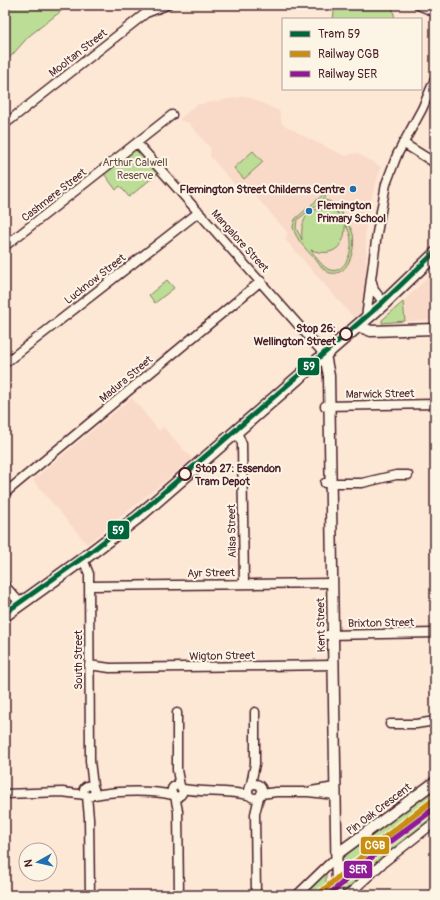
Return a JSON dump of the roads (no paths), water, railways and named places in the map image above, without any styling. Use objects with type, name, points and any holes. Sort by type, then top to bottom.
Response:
[{"type":"main road","points":[[5,615],[84,559],[134,520],[384,303],[435,254]]},
{"type":"street","name":"Mooltan Street","points":[[5,124],[146,13],[167,5]]},
{"type":"street","points":[[418,5],[435,12]]},
{"type":"street","points":[[435,79],[422,109],[392,166],[383,196],[377,233],[372,281],[362,322],[372,331],[435,329]]},
{"type":"street","name":"Cashmere Street","points":[[5,246],[172,116]]},
{"type":"street","name":"Mangalore Street","points":[[137,143],[261,281],[325,355]]},
{"type":"street","points":[[403,143],[435,163]]},
{"type":"street","name":"Lucknow Street","points":[[5,363],[199,212]]},
{"type":"street","name":"Madura Street","points":[[5,493],[261,281]]},
{"type":"street","points":[[372,281],[374,290],[384,303]]},
{"type":"street","name":"Kent Street","points":[[325,355],[328,366],[327,406],[332,791],[334,861],[337,895]]},
{"type":"street","name":"Kent Street","points":[[316,363],[324,377],[327,406]]},
{"type":"street","name":"Marwick Street","points":[[327,406],[435,404]]},
{"type":"street","name":"Ailsa Street","points":[[237,432],[242,444],[244,584]]},
{"type":"street","points":[[328,483],[362,483],[396,475],[408,475]]},
{"type":"street","name":"South Street","points":[[84,559],[89,570],[90,586],[90,895]]},
{"type":"street","name":"Ayr Street","points":[[90,586],[330,583]]},
{"type":"street","points":[[5,586],[21,604]]},
{"type":"street","name":"Brixton Street","points":[[330,634],[435,633]]},
{"type":"street","name":"Wigton Street","points":[[89,669],[331,665]]},
{"type":"street","points":[[254,712],[256,895]]},
{"type":"street","points":[[177,713],[179,895]]},
{"type":"street","points":[[390,724],[416,724],[435,721]]},
{"type":"street","name":"Pin Oak Crescent","points":[[334,861],[435,782]]},
{"type":"street","points":[[5,790],[20,792],[332,791]]},
{"type":"street","points":[[5,794],[20,792]]},
{"type":"street","points":[[348,895],[384,862],[435,822]]},
{"type":"street","points":[[297,895],[334,861]]},
{"type":"street","name":"Kent Street","points":[[331,895],[334,861]]},
{"type":"tram line","name":"59","points":[[5,613],[88,554],[140,513],[383,302],[435,252]]},
{"type":"rail line","name":"CGB","points":[[318,895],[379,842],[435,799]]},
{"type":"rail line","name":"SER","points":[[329,895],[383,847],[435,808]]},
{"type":"place","name":"Flemington Street Childerns Centre","points":[[353,189]]},
{"type":"place","name":"Flemington Primary School","points":[[309,211]]},
{"type":"place","name":"Stop 26: Wellington Street","points":[[346,334]]},
{"type":"place","name":"Stop 27: Essendon Tram Depot","points":[[185,474]]},
{"type":"park label","name":"Arthur Calwell Reserve","points":[[135,168]]}]
